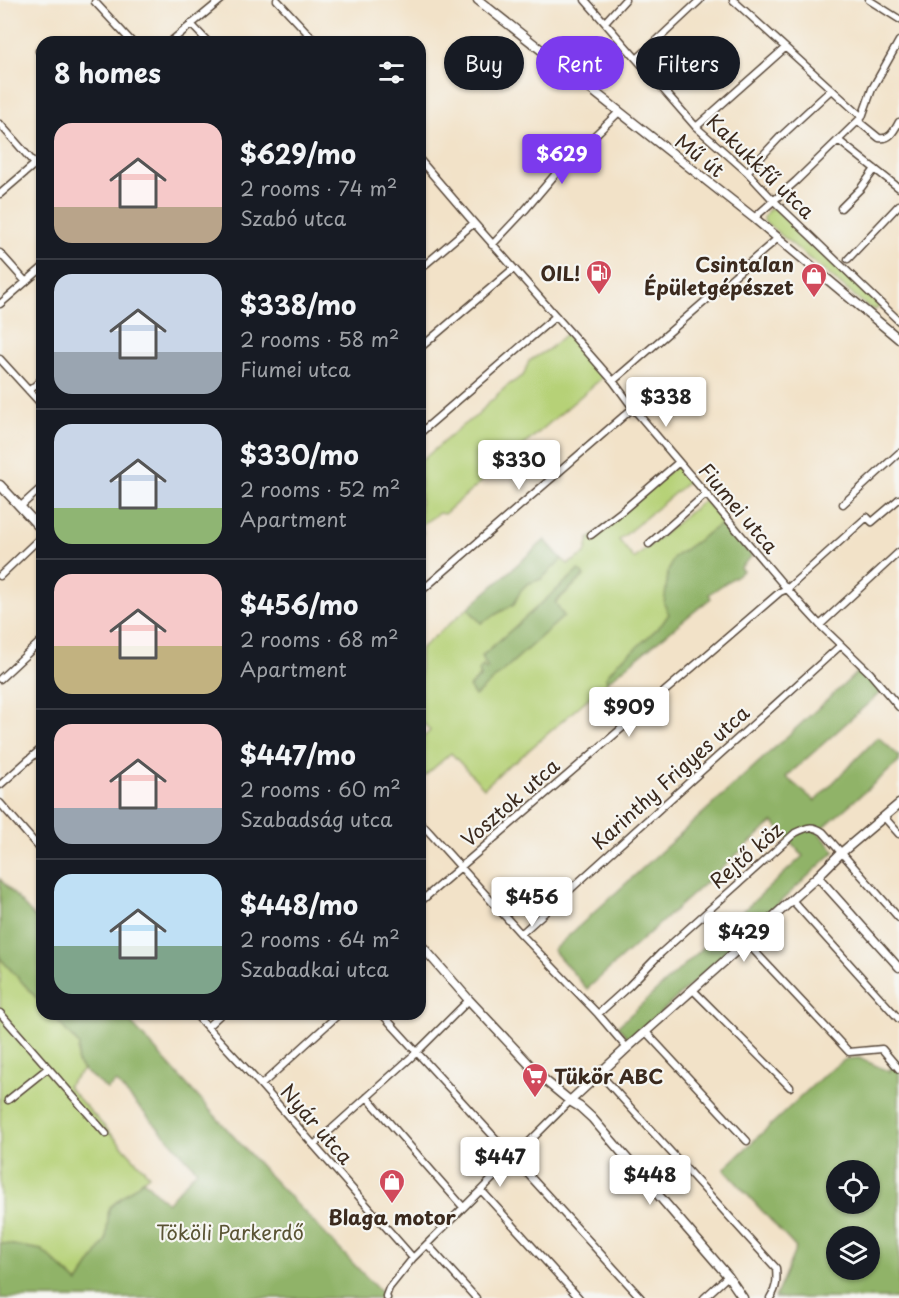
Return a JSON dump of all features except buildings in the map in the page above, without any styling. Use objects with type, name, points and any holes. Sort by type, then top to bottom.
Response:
[{"type":"street","points":[[177,36],[221,0]]},
{"type":"street","points":[[277,0],[311,36]]},
{"type":"street","name":"Mű út","points":[[478,0],[754,218],[899,339]]},
{"type":"street","name":"Kakukkfű utca","points":[[585,0],[636,58]]},
{"type":"street","points":[[605,22],[625,0]]},
{"type":"street","points":[[662,36],[700,0]]},
{"type":"street","points":[[733,0],[831,90],[879,138],[883,139],[891,135],[899,122]]},
{"type":"street","points":[[869,0],[899,20]]},
{"type":"street","points":[[95,2],[126,36]]},
{"type":"street","points":[[191,24],[202,36]]},
{"type":"street","points":[[305,36],[308,33]]},
{"type":"street","points":[[754,218],[860,119],[865,112],[872,89],[899,40]]},
{"type":"street","points":[[696,128],[784,48]]},
{"type":"street","name":"Kakukkfű utca","points":[[664,90],[696,128],[747,172],[774,201],[899,321]]},
{"type":"street","points":[[747,172],[779,138],[831,90]]},
{"type":"street","points":[[492,244],[560,170],[619,112]]},
{"type":"street","points":[[0,124],[35,164],[0,194]]},
{"type":"street","points":[[838,140],[899,188]]},
{"type":"street","points":[[841,208],[861,188],[875,169]]},
{"type":"street","name":"Fiumei utca","points":[[426,170],[613,381],[633,408],[787,589],[820,625],[870,673],[899,707]]},
{"type":"street","points":[[848,259],[899,205]]},
{"type":"street","points":[[426,264],[474,223]]},
{"type":"street","points":[[613,381],[778,238]]},
{"type":"street","points":[[0,253],[26,282]]},
{"type":"street","points":[[426,343],[513,269]]},
{"type":"street","points":[[0,304],[36,273]]},
{"type":"street","points":[[426,428],[556,316]]},
{"type":"street","points":[[0,359],[36,399]]},
{"type":"street","points":[[28,390],[36,384]]},
{"type":"street","points":[[426,587],[633,408]]},
{"type":"street","points":[[843,504],[899,453]]},
{"type":"street","points":[[591,535],[679,462]]},
{"type":"street","points":[[0,485],[36,523]]},
{"type":"street","points":[[21,506],[36,492]]},
{"type":"street","points":[[649,544],[706,494]]},
{"type":"street","name":"Vosztok utca","points":[[426,897],[780,592],[787,589],[867,517],[872,522],[899,499]]},
{"type":"street","points":[[0,576],[36,542]]},
{"type":"street","points":[[820,625],[899,552]]},
{"type":"street","name":"Karinthy Frigyes utca","points":[[521,934],[841,645]]},
{"type":"street","points":[[0,679],[36,646]]},
{"type":"street","points":[[0,785],[36,753]]},
{"type":"street","points":[[0,803],[36,843]]},
{"type":"street","points":[[387,1297],[389,1288],[413,1258],[570,1101],[841,853],[899,804]]},
{"type":"street","points":[[884,817],[899,834]]},
{"type":"street","name":"Rejtő köz","points":[[597,1014],[795,833],[806,827],[816,828],[824,832],[841,853]]},
{"type":"street","points":[[426,829],[627,1048]]},
{"type":"street","points":[[841,853],[899,918]]},
{"type":"street","points":[[817,877],[899,968]]},
{"type":"street","points":[[792,900],[899,1019]]},
{"type":"street","points":[[746,942],[849,1052],[882,1049],[899,1069]]},
{"type":"street","points":[[426,951],[542,1078],[592,1118],[728,1276],[743,1298]]},
{"type":"street","points":[[693,990],[790,1088]]},
{"type":"street","points":[[314,1145],[417,1052],[470,1000]]},
{"type":"street","points":[[0,1012],[106,1134]]},
{"type":"street","name":"Nyár utca","points":[[201,1020],[413,1258]]},
{"type":"street","points":[[207,1027],[215,1020]]},
{"type":"street","points":[[261,1086],[332,1020]]},
{"type":"street","points":[[388,1020],[641,1298]]},
{"type":"street","points":[[646,1032],[747,1141]]},
{"type":"street","points":[[8,1100],[48,1068]]},
{"type":"street","points":[[600,1074],[776,1268],[775,1291],[770,1298]]},
{"type":"street","points":[[367,1097],[463,1207]]},
{"type":"street","points":[[481,1190],[579,1298]]},
{"type":"street","points":[[427,1244],[476,1298]]},
{"type":"street","points":[[704,1298],[728,1276]]},
{"type":"green space","points":[[774,208],[880,306],[875,310],[869,308],[764,221],[769,209]]},
{"type":"green space","points":[[567,333],[603,377],[444,514],[439,513],[426,522],[426,457],[478,415],[508,385],[523,376],[529,361],[549,349]]},
{"type":"green space","points":[[676,465],[689,481],[619,540],[634,559],[704,500],[724,522],[673,558],[669,614],[662,624],[618,662],[606,677],[607,682],[515,762],[511,763],[484,788],[451,753],[426,775],[426,735],[430,731],[426,726],[426,644],[468,608],[481,623],[514,604],[520,590],[527,584],[541,579],[562,559],[568,564],[585,554],[589,539]],"holes":[[[579,570],[583,577],[555,603],[563,616],[469,687],[488,669],[482,656]]]},
{"type":"green space","points":[[724,522],[752,556],[740,568],[743,571],[709,594],[711,598],[607,682],[606,677],[618,662],[662,624],[669,614],[664,604],[668,573],[673,558]]},
{"type":"green space","points":[[545,540],[562,559],[541,579],[527,584],[514,604],[481,623],[468,608]]},
{"type":"green space","points":[[579,570],[584,576],[555,602],[564,616],[475,696],[469,687],[481,677],[479,670],[483,666],[486,670],[488,669],[482,656]]},
{"type":"green space","points":[[861,669],[881,692],[786,777],[815,801],[878,737],[899,756],[899,762],[818,832],[835,851],[630,1041],[618,1026],[803,856],[773,822],[587,989],[553,950]]},
{"type":"green space","points":[[0,879],[36,918],[36,997],[0,958]]},
{"type":"green space","points":[[0,958],[36,997],[36,1020],[56,1020],[79,1045],[77,1062],[83,1070],[67,1086],[149,1175],[109,1208],[106,1240],[78,1283],[42,1250],[0,1243]]},
{"type":"green space","name":"Tököli Parkerdő","points":[[56,1020],[128,1020],[265,1171],[386,1298],[0,1298],[0,1243],[42,1250],[78,1283],[106,1240],[109,1208],[143,1180],[167,1203],[197,1170],[116,1082],[107,1089],[83,1070],[77,1062],[79,1045]]},
{"type":"green space","points":[[859,1058],[890,1072],[892,1059],[899,1066],[899,1298],[775,1298],[796,1248],[724,1169],[826,1073],[846,1059]]},
{"type":"place","name":"OIL!","points":[[599,296]]},
{"type":"place","name":"Csintalan Épületgépészet","points":[[814,299]]},
{"type":"place","name":"Tükör ABC","points":[[535,1099]]},
{"type":"place","name":"Blaga motor","points":[[392,1205]]}]
